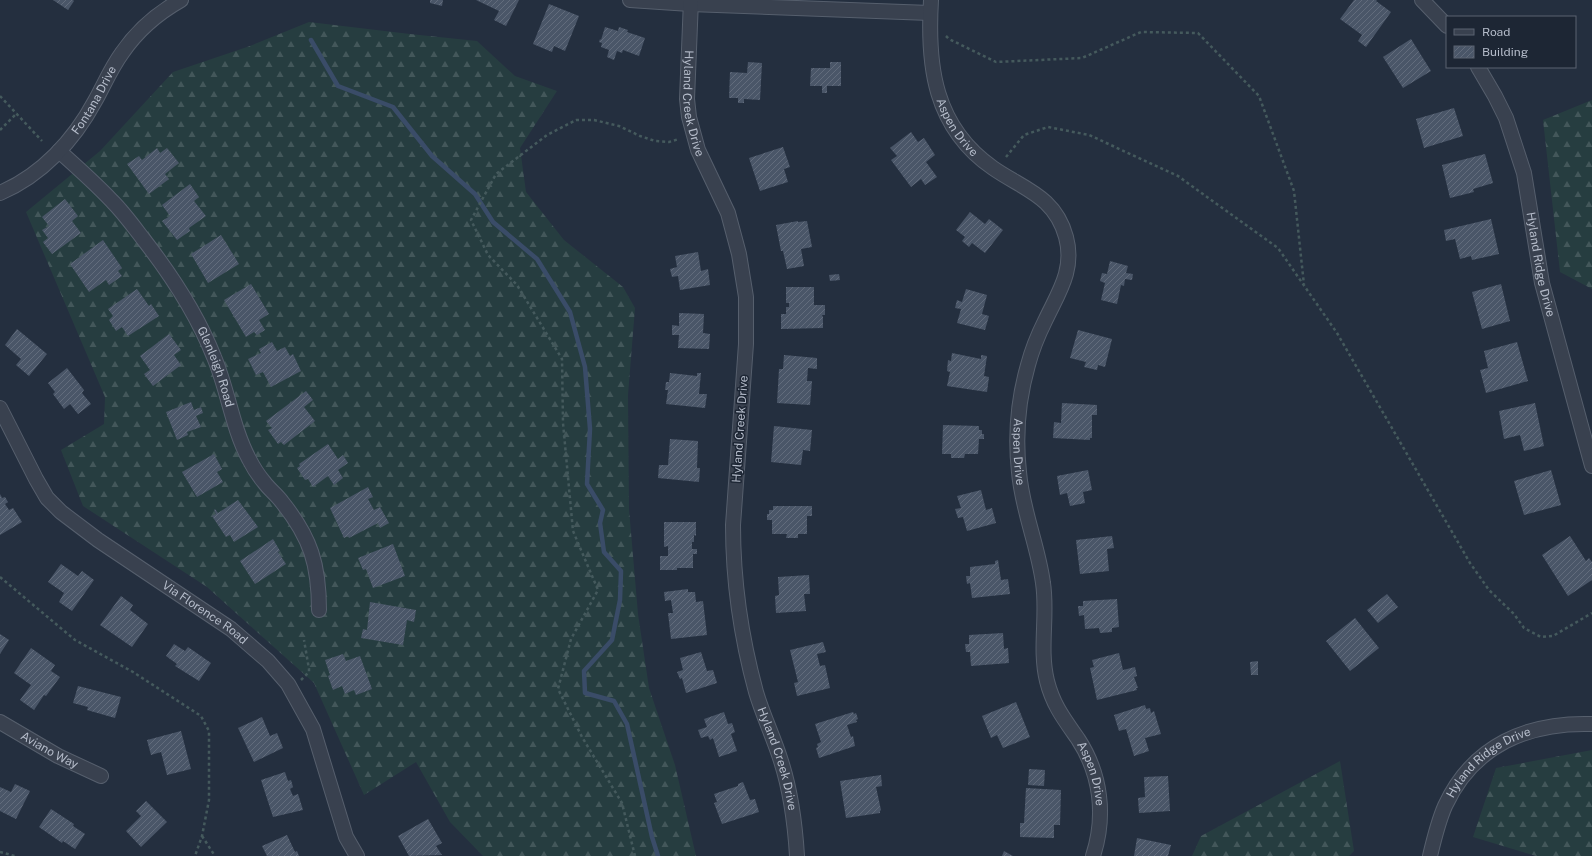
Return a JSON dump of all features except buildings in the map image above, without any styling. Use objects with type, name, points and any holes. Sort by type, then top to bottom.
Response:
[{"type":"street","name":"Fontana Drive","points":[[0,192],[26,178],[59,151],[84,120],[114,65],[130,42],[148,24],[181,0]]},
{"type":"street","points":[[630,0],[931,7]]},
{"type":"street","points":[[1422,0],[1446,25]]},
{"type":"street","name":"Hyland Creek Drive","points":[[691,2],[687,99],[689,117],[698,150],[728,213],[739,254],[746,297],[746,344],[733,525],[733,550],[738,607],[756,693],[781,761],[788,785],[795,824],[797,856]]},
{"type":"street","name":"Aspen Drive","points":[[931,7],[930,49],[932,71],[944,111],[954,128],[978,156],[993,168],[1031,190],[1042,199],[1058,219],[1066,238],[1068,255],[1065,280],[1036,342],[1022,387],[1017,433],[1017,455],[1023,497],[1040,559],[1044,586],[1044,666],[1046,679],[1058,712],[1086,752],[1098,786],[1100,821],[1098,838],[1093,856]]},
{"type":"street","name":"Hyland Ridge Drive","points":[[1479,68],[1506,118],[1524,173],[1542,283],[1592,466]]},
{"type":"street","name":"Glenleigh Road","points":[[59,151],[90,178],[118,207],[150,248],[189,305],[214,356],[239,438],[263,482],[281,500],[301,527],[312,552],[319,586],[319,610]]},
{"type":"street","name":"Via Florence Road","points":[[0,408],[36,480],[47,498],[61,512],[98,540],[231,629],[268,661],[288,684],[313,729],[346,837],[357,856]]},
{"type":"street","name":"Aviano Way","points":[[0,722],[58,756],[101,776]]},
{"type":"street","name":"Hyland Ridge Drive","points":[[1430,856],[1436,830],[1445,806],[1455,787],[1481,758],[1513,737],[1532,730],[1572,723],[1592,724]]},
{"type":"path","points":[[946,36],[948,39],[996,62],[1082,58],[1141,32],[1198,33],[1259,96],[1294,191],[1304,285]]},
{"type":"path","points":[[0,96],[42,140]]},
{"type":"path","points":[[0,130],[17,113]]},
{"type":"path","points":[[634,856],[622,803],[582,737],[558,689],[571,639],[598,590],[573,531],[563,424],[562,359],[517,285],[488,255],[471,220],[496,174],[547,135],[576,120],[594,120],[619,126],[640,136],[656,141],[669,142],[679,139]]},
{"type":"path","points":[[1006,158],[1024,135],[1048,127],[1088,135],[1178,176],[1278,248],[1337,333],[1470,563],[1489,590],[1514,614],[1524,628],[1541,637],[1553,636],[1592,613]]},
{"type":"path","points":[[0,577],[75,640],[133,672],[201,716],[209,731],[209,800],[202,836],[195,856]]},
{"type":"path","points":[[302,680],[309,672],[304,640]]},
{"type":"path","points":[[202,836],[215,856]]},
{"type":"path","points":[[0,852],[15,856]]},
{"type":"green space","points":[[309,22],[477,41],[515,76],[557,91],[520,148],[526,192],[564,240],[623,287],[635,308],[628,395],[629,509],[638,614],[649,688],[675,765],[696,856],[483,856],[450,822],[416,762],[364,795],[314,683],[207,587],[83,506],[61,450],[104,424],[105,397],[26,212],[100,151],[173,72],[250,46]]},
{"type":"green space","points":[[1592,100],[1592,289],[1560,272],[1543,120]]},
{"type":"green space","points":[[1592,750],[1592,856],[1536,856],[1473,837],[1496,768]]},
{"type":"green space","points":[[1340,761],[1354,851],[1349,856],[1192,856],[1201,836]]},
{"type":"waterway","points":[[311,40],[338,86],[393,107],[432,156],[475,194],[493,222],[537,259],[570,312],[585,367],[590,429],[587,484],[603,510],[600,523],[604,552],[621,571],[620,600],[612,640],[584,671],[585,693],[614,701],[627,724],[652,837],[658,856]]}]
